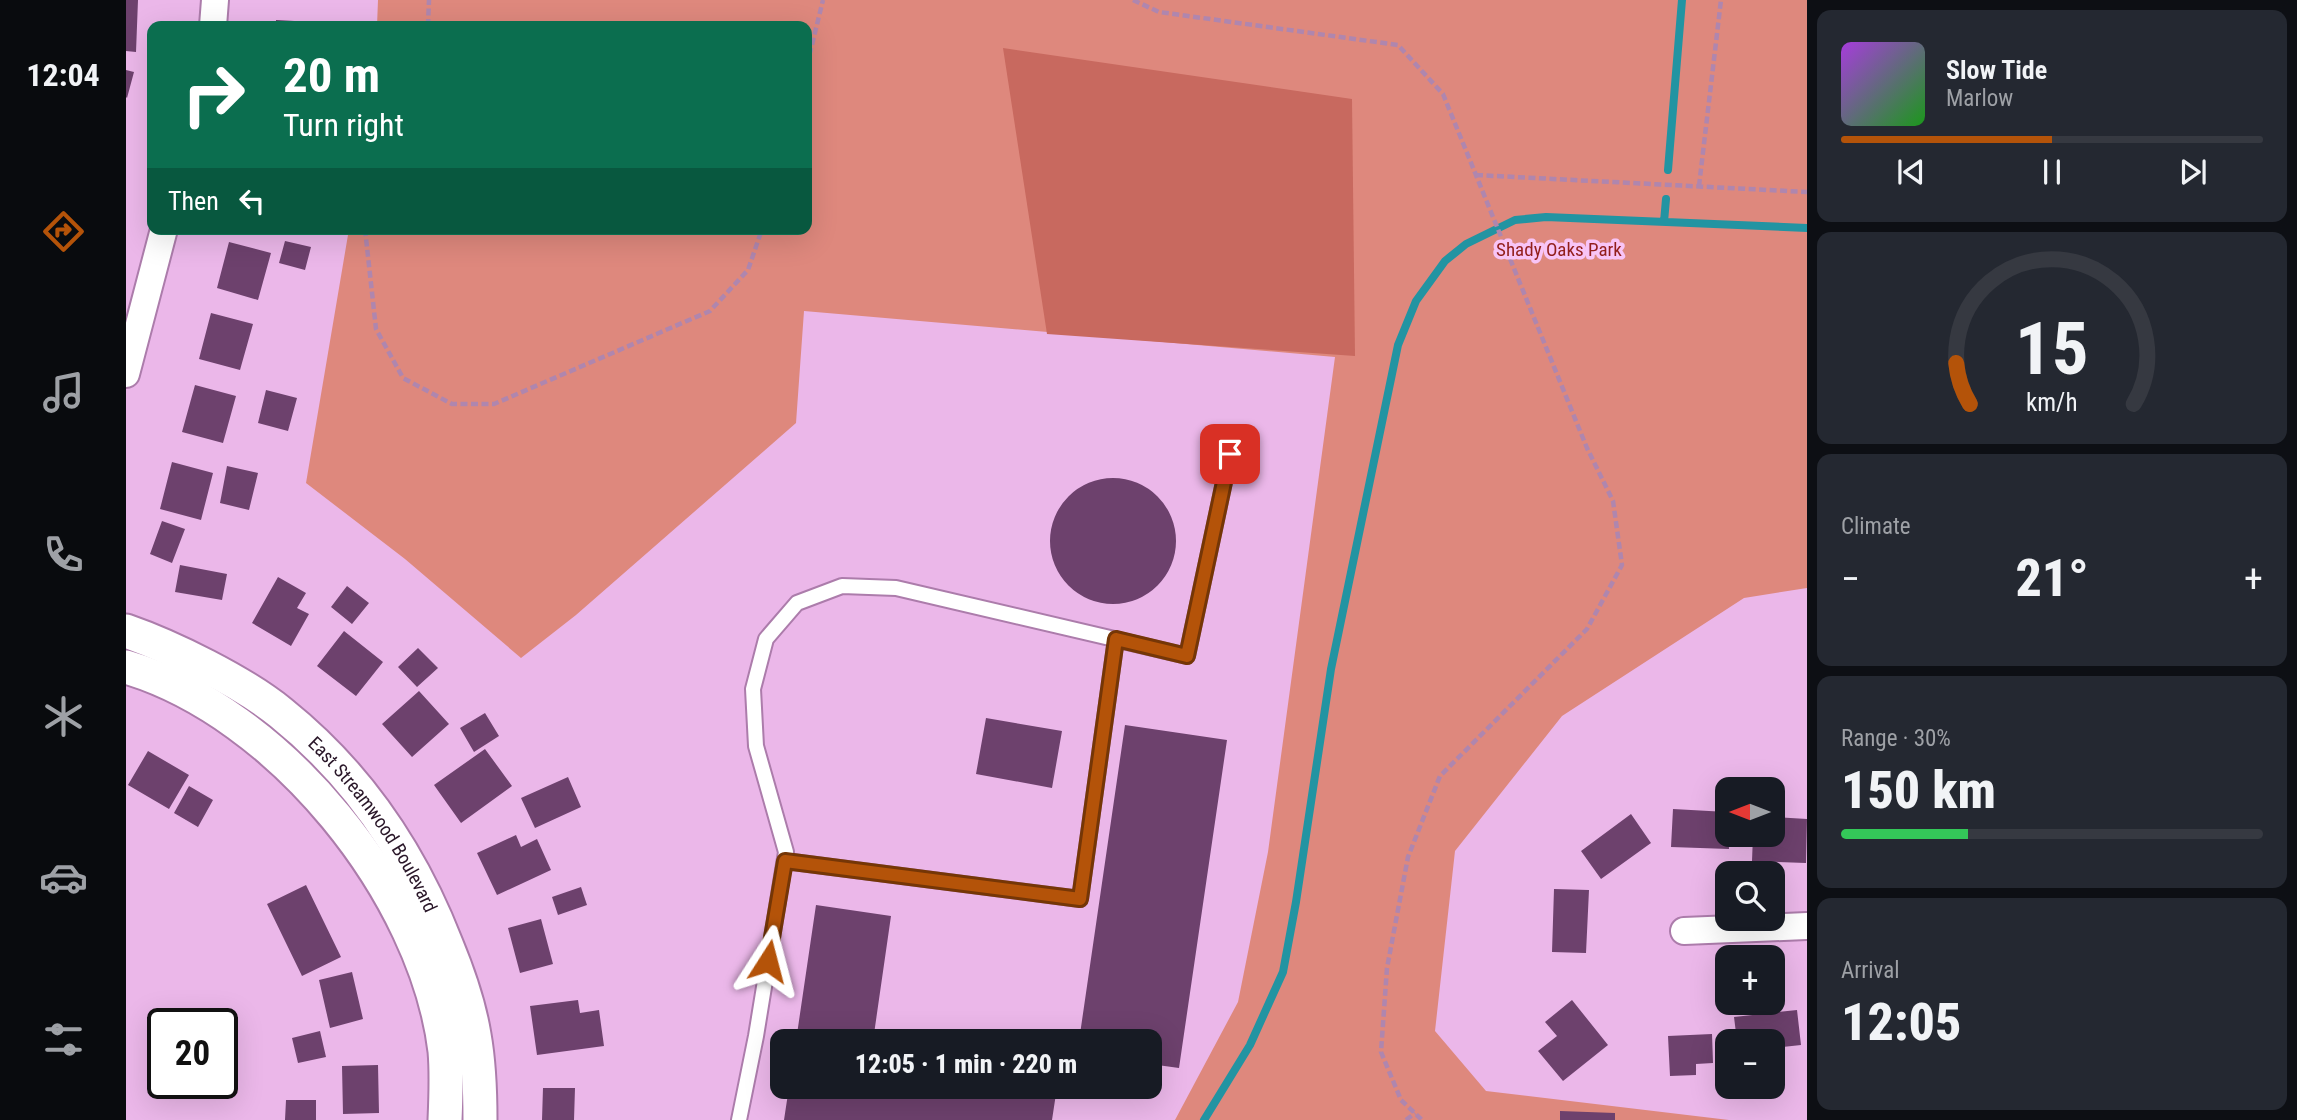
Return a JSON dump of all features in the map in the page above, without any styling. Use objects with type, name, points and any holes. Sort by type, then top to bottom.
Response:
[{"type":"street","points":[[213,21],[215,0]]},
{"type":"street","points":[[126,374],[162,235]]},
{"type":"street","name":"East Streamwood Boulevard","points":[[126,631],[211,671],[279,711],[333,760],[389,830],[424,893],[460,978],[474,1034],[480,1078],[480,1120]]},
{"type":"street","name":"East Streamwood Boulevard","points":[[126,667],[141,671],[198,698],[260,742],[293,769],[319,796],[374,869],[408,929],[433,997],[444,1050],[445,1120]]},
{"type":"street","points":[[1684,931],[1807,926]]},
{"type":"lane","points":[[740,1120],[786,852],[756,746],[753,689],[766,639],[797,603],[842,586],[895,589],[1187,656],[1230,454]]},
{"type":"lane","points":[[785,861],[1080,899],[1116,639]]},
{"type":"path","points":[[428,21],[429,0]]},
{"type":"path","points":[[812,43],[822,0]]},
{"type":"path","points":[[1133,0],[1159,12],[1398,45],[1443,94],[1587,448],[1613,501],[1622,565],[1587,629],[1440,776],[1408,857],[1387,968],[1381,1052],[1401,1100],[1422,1120]]},
{"type":"path","points":[[1699,186],[1721,0]]},
{"type":"path","points":[[1476,175],[1807,192]]},
{"type":"path","points":[[366,235],[376,329],[403,378],[452,404],[494,404],[710,311],[748,270],[760,235]]},
{"type":"path","points":[[1406,1120],[1415,1113]]},
{"type":"green space","name":"Shady Oaks Park","points":[[378,0],[1807,0],[1807,588],[1744,598],[1562,716],[1455,851],[1435,1031],[1486,1091],[1729,1120],[1175,1120],[1238,1002],[1268,852],[1335,357],[804,311],[796,423],[576,615],[521,658],[405,559],[306,483],[348,235],[812,235],[812,21],[377,21]]},
{"type":"shaded area","points":[[1003,48],[1352,99],[1355,356],[1047,334]]},
{"type":"building","points":[[126,0],[138,0],[136,52],[126,51]]},
{"type":"building","points":[[126,70],[134,72],[127,98],[126,97]]},
{"type":"building","points":[[285,241],[311,247],[305,270],[279,263]]},
{"type":"building","points":[[229,242],[271,253],[258,300],[217,288]]},
{"type":"building","points":[[211,313],[253,324],[240,370],[199,359]]},
{"type":"building","points":[[195,385],[236,396],[223,443],[182,432]]},
{"type":"building","points":[[266,390],[297,398],[288,431],[258,423]]},
{"type":"building","points":[[172,462],[213,473],[201,520],[160,509]]},
{"type":"building","points":[[227,466],[258,473],[249,510],[220,503]]},
{"type":"building","points":[[1113,478],[1137,482],[1158,496],[1172,517],[1176,541],[1172,565],[1158,586],[1137,600],[1113,604],[1089,600],[1068,586],[1054,565],[1050,541],[1054,517],[1068,496],[1089,482]]},
{"type":"building","points":[[162,521],[185,529],[172,563],[150,554]]},
{"type":"building","points":[[180,565],[227,574],[222,600],[175,592]]},
{"type":"building","points":[[278,577],[306,593],[297,608],[309,614],[291,646],[252,623]]},
{"type":"building","points":[[347,586],[369,603],[352,624],[331,607]]},
{"type":"building","points":[[344,631],[383,662],[356,696],[317,666]]},
{"type":"building","points":[[418,648],[438,668],[417,687],[398,667]]},
{"type":"building","points":[[419,691],[449,724],[412,757],[382,724]]},
{"type":"building","points":[[485,713],[499,736],[474,752],[460,728]]},
{"type":"building","points":[[986,718],[1062,731],[1052,788],[976,774]]},
{"type":"building","points":[[1125,725],[1227,740],[1179,1068],[1162,1066],[1162,1029],[1081,1029]]},
{"type":"building","points":[[485,749],[512,786],[461,823],[434,785]]},
{"type":"building","points":[[148,751],[189,775],[169,809],[128,785]]},
{"type":"building","points":[[568,777],[581,807],[535,828],[521,798]]},
{"type":"building","points":[[189,786],[213,800],[198,827],[174,813]]},
{"type":"building","points":[[1673,809],[1715,811],[1715,847],[1729,849],[1671,847]]},
{"type":"building","points":[[1631,814],[1651,843],[1601,879],[1581,851]]},
{"type":"building","points":[[1785,818],[1807,819],[1806,863],[1752,861],[1753,847],[1785,847]]},
{"type":"building","points":[[516,835],[521,847],[537,839],[551,870],[497,895],[477,853]]},
{"type":"building","points":[[306,885],[341,957],[302,976],[267,904]]},
{"type":"building","points":[[581,887],[587,905],[558,915],[552,897]]},
{"type":"building","points":[[1554,889],[1589,890],[1586,953],[1552,952]]},
{"type":"building","points":[[816,905],[891,916],[875,1029],[798,1029]]},
{"type":"building","points":[[541,919],[553,964],[520,973],[508,928]]},
{"type":"building","points":[[352,972],[363,1019],[330,1028],[319,980]]},
{"type":"building","points":[[578,1000],[580,1013],[599,1010],[604,1046],[537,1055],[530,1006]]},
{"type":"building","points":[[1572,1000],[1608,1045],[1563,1081],[1538,1051],[1557,1036],[1545,1022]]},
{"type":"building","points":[[1797,1010],[1801,1045],[1785,1047],[1785,1029],[1736,1029],[1734,1017],[1785,1015],[1785,1011]]},
{"type":"building","points":[[320,1031],[326,1057],[298,1063],[292,1038]]},
{"type":"building","points":[[1712,1034],[1713,1063],[1696,1064],[1696,1075],[1670,1076],[1668,1036]]},
{"type":"building","points":[[378,1065],[379,1113],[343,1114],[342,1066]]},
{"type":"building","points":[[543,1088],[575,1088],[574,1120],[542,1120]]},
{"type":"building","points":[[787,1099],[1055,1099],[1052,1120],[784,1120]]},
{"type":"building","points":[[286,1100],[316,1100],[316,1120],[285,1120]]},
{"type":"building","points":[[1560,1111],[1615,1113],[1615,1120],[1560,1120]]},
{"type":"waterway","points":[[1668,170],[1682,0]]},
{"type":"waterway","points":[[1664,222],[1666,199]]},
{"type":"waterway","points":[[1204,1120],[1250,1045],[1283,972],[1331,669],[1398,345],[1416,301],[1445,261],[1466,244],[1515,220],[1546,217],[1807,228]]},
{"type":"route","points":[[768,961],[785,861],[1080,899],[1116,639],[1187,656],[1230,454]]}]
